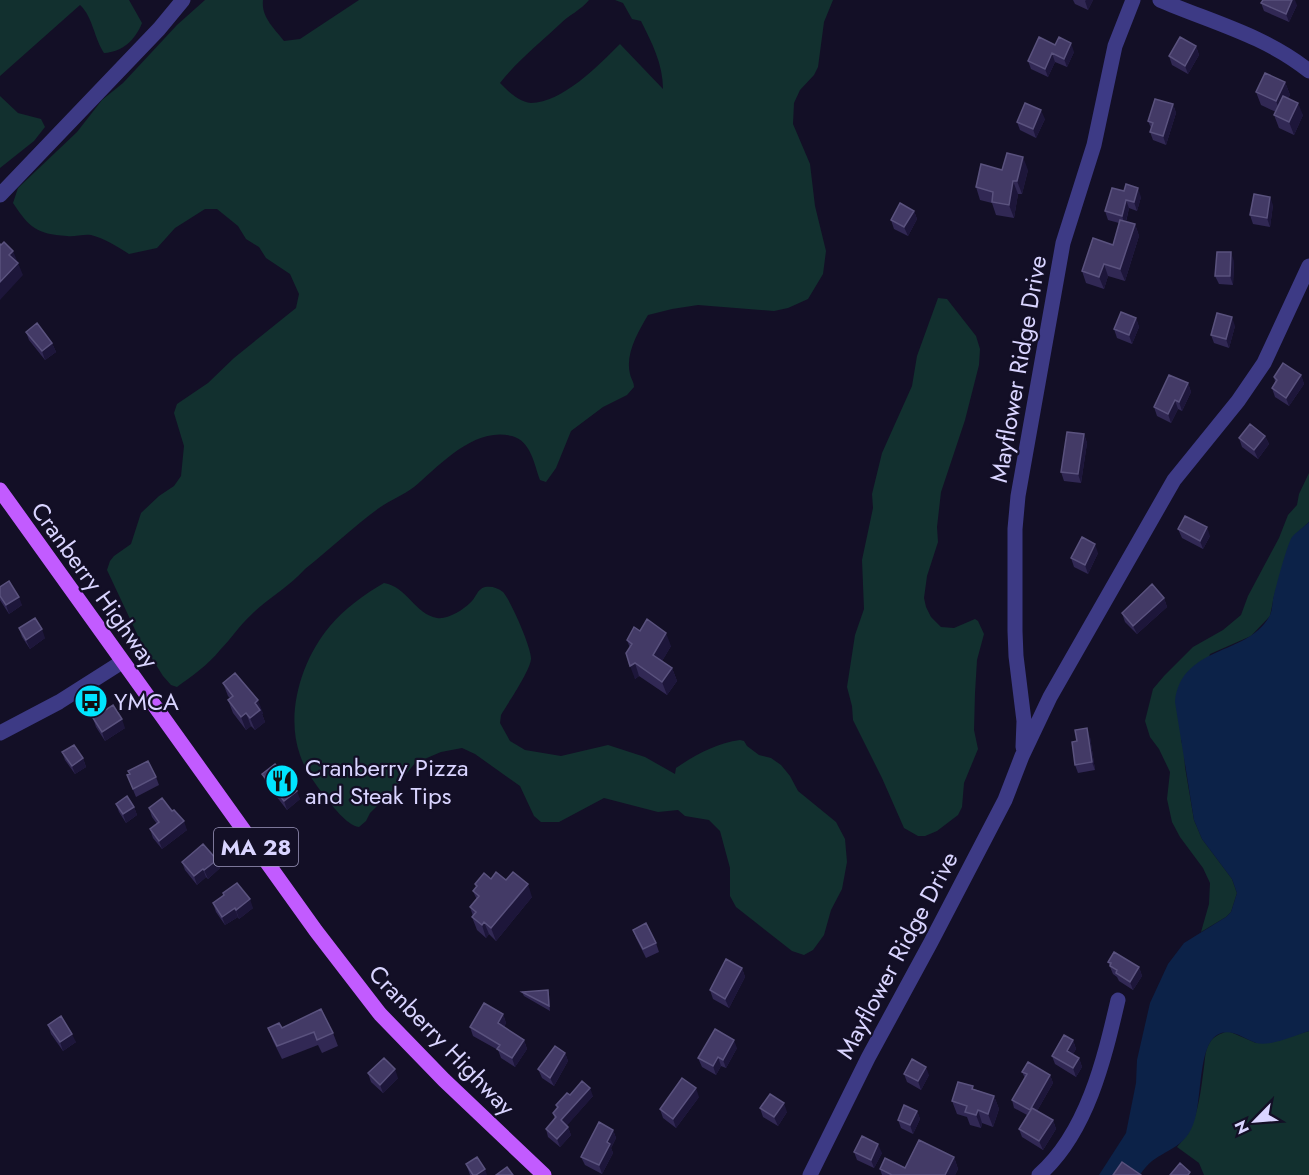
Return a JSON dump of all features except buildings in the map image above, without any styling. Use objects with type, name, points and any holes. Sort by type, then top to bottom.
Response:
[{"type":"main road","name":"Cranberry Highway","points":[[0,490],[316,931],[380,1014],[444,1080],[544,1175]]},
{"type":"street","points":[[0,195],[159,29],[183,0]]},
{"type":"street","name":"Mayflower Ridge Drive","points":[[1022,756],[1024,721],[1015,631],[1015,530],[1018,496],[1063,243],[1094,145],[1115,46],[1133,0]]},
{"type":"street","points":[[1160,0],[1257,38],[1283,52],[1309,71]]},
{"type":"street","name":"Mayflower Ridge Drive","points":[[810,1175],[868,1058],[1005,800],[1022,756],[1050,697],[1161,501],[1188,462],[1238,401],[1264,363],[1309,266]]},
{"type":"street","points":[[0,733],[59,702],[122,662]]},
{"type":"street","points":[[1039,1175],[1052,1163],[1066,1144],[1094,1088],[1118,1000]]},
{"type":"green space","points":[[0,0],[129,0],[142,23],[136,35],[123,48],[104,53],[88,15],[80,5],[0,76]]},
{"type":"green space","points":[[205,0],[263,0],[266,17],[284,41],[300,39],[359,0],[589,0],[529,52],[500,83],[510,93],[531,103],[555,97],[567,90],[591,72],[620,44],[663,89],[659,62],[641,21],[632,19],[623,3],[615,0],[833,0],[824,22],[818,67],[800,90],[794,103],[793,124],[810,164],[815,206],[826,251],[823,274],[808,299],[788,308],[774,311],[698,305],[648,315],[633,343],[629,359],[634,387],[627,395],[603,407],[571,431],[556,468],[546,482],[540,480],[528,448],[518,439],[498,434],[471,442],[446,459],[406,493],[379,508],[351,530],[258,609],[210,661],[177,687],[171,685],[163,676],[138,636],[107,570],[114,556],[131,544],[141,513],[174,486],[181,476],[184,446],[174,413],[177,404],[208,383],[234,358],[296,308],[299,294],[290,274],[266,258],[259,247],[246,239],[238,226],[217,209],[205,209],[175,228],[157,248],[129,254],[106,240],[91,235],[67,236],[34,228],[13,203],[18,188],[77,132],[102,100],[123,83],[177,25]]},
{"type":"green space","points":[[0,96],[18,113],[41,119],[45,127],[34,141],[0,168]]},
{"type":"green space","points":[[938,298],[947,299],[976,336],[980,349],[979,365],[965,420],[941,492],[937,527],[938,542],[927,576],[924,598],[931,617],[941,627],[954,628],[975,619],[984,634],[977,660],[975,693],[974,730],[978,749],[964,783],[962,807],[958,815],[937,831],[918,836],[904,828],[853,720],[847,687],[855,635],[864,609],[862,560],[873,508],[872,494],[882,453],[912,386],[917,356]]},
{"type":"green space","points":[[1309,473],[1309,522],[1292,538],[1270,616],[1251,636],[1210,654],[1181,740],[1194,820],[1202,839],[1232,879],[1237,893],[1231,912],[1201,932],[1209,904],[1210,883],[1203,868],[1172,822],[1167,799],[1170,772],[1159,749],[1150,737],[1145,721],[1153,689],[1164,676],[1193,647],[1223,630],[1241,615],[1288,515],[1297,505],[1299,494]]},
{"type":"green space","points":[[384,583],[399,590],[429,616],[437,618],[450,616],[467,606],[482,588],[492,587],[503,592],[520,624],[531,659],[523,679],[501,715],[500,723],[510,741],[525,750],[561,756],[608,745],[645,757],[675,774],[676,768],[699,754],[740,740],[759,755],[771,758],[781,765],[798,791],[836,822],[845,839],[847,862],[842,889],[831,910],[824,935],[813,950],[804,955],[792,951],[736,907],[730,896],[730,868],[720,831],[709,820],[685,816],[678,810],[658,812],[604,798],[559,822],[541,822],[534,816],[520,786],[475,754],[462,748],[441,752],[415,763],[359,827],[344,819],[316,785],[302,760],[294,722],[296,704],[304,670],[320,639],[349,607]]},
{"type":"green space","points":[[1228,1031],[1256,1043],[1268,1043],[1309,1031],[1309,1175],[1204,1175],[1199,1163],[1177,1147],[1194,1120],[1208,1046],[1215,1037]]},
{"type":"water","points":[[1309,522],[1309,1031],[1262,1044],[1227,1032],[1217,1035],[1211,1041],[1203,1062],[1197,1113],[1187,1136],[1177,1146],[1152,1161],[1140,1175],[1099,1175],[1126,1133],[1136,1083],[1137,1060],[1150,1003],[1168,964],[1184,943],[1231,912],[1237,893],[1232,879],[1202,839],[1194,820],[1175,702],[1180,684],[1189,670],[1202,660],[1246,639],[1259,630],[1271,612],[1273,597],[1290,541]]},
{"type":"place","name":"YMCA","points":[[91,701]]},
{"type":"place","name":"Cranberry Pizza and Steak Tips","points":[[282,781]]}]
